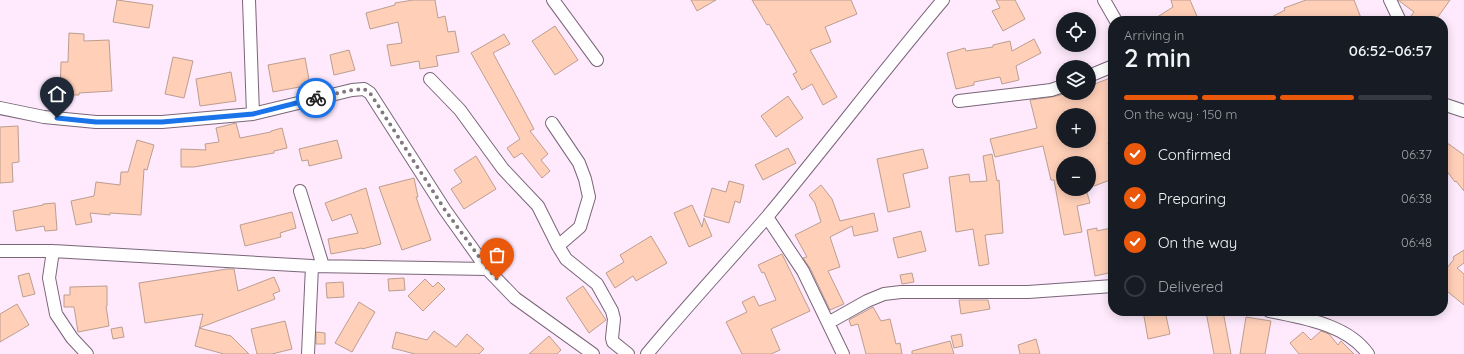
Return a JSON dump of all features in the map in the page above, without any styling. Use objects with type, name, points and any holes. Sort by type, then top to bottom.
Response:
[{"type":"street","points":[[249,0],[253,114]]},
{"type":"street","points":[[554,0],[597,60]]},
{"type":"street","points":[[647,354],[766,217],[943,0]]},
{"type":"street","points":[[1104,0],[1113,16]]},
{"type":"street","points":[[1390,0],[1398,16]]},
{"type":"street","points":[[1096,73],[1108,68]]},
{"type":"street","points":[[430,78],[460,110],[503,169],[538,206],[566,259],[597,284],[612,311],[614,319],[612,338],[614,342],[628,354]]},
{"type":"street","points":[[959,101],[1056,88]]},
{"type":"street","points":[[0,108],[44,117],[96,122],[162,122],[253,114],[352,90],[364,89],[370,93],[445,210],[488,269],[515,298],[593,354]]},
{"type":"street","points":[[1448,106],[1464,111]]},
{"type":"street","points":[[552,123],[579,163],[585,179],[589,197],[580,227],[558,246]]},
{"type":"street","points":[[300,191],[318,266],[308,354]]},
{"type":"street","points":[[766,217],[803,271],[843,354]]},
{"type":"street","points":[[0,251],[53,251],[318,266],[488,269]]},
{"type":"street","points":[[53,251],[50,278],[56,314],[72,338],[87,354]]},
{"type":"street","points":[[828,322],[867,301],[884,294],[902,292],[1028,292],[1108,286]]},
{"type":"street","points":[[1289,316],[1340,330],[1354,339],[1368,354]]},
{"type":"building","points":[[117,0],[153,5],[149,28],[113,22]]},
{"type":"building","points":[[413,0],[435,0],[438,18],[445,16],[448,32],[455,31],[459,52],[436,56],[438,66],[420,69],[419,61],[391,66],[387,45],[402,43],[398,22],[370,29],[366,13],[395,5],[395,3]]},
{"type":"building","points":[[691,0],[716,0],[697,11]]},
{"type":"building","points":[[752,0],[851,0],[857,14],[825,27],[831,42],[810,50],[837,97],[823,105],[812,84],[802,90],[793,74],[797,72],[769,24],[767,25]]},
{"type":"building","points":[[996,0],[1015,0],[1025,19],[1003,31],[992,11],[1000,8]]},
{"type":"building","points":[[1171,0],[1190,0],[1197,16],[1159,16],[1173,7]]},
{"type":"building","points":[[1306,0],[1354,0],[1360,16],[1274,16],[1285,10],[1284,8]]},
{"type":"building","points":[[1398,0],[1450,0],[1439,16],[1411,16],[1414,12]]},
{"type":"building","points":[[555,26],[578,60],[555,75],[532,41]]},
{"type":"building","points":[[69,33],[84,34],[84,41],[109,40],[112,91],[79,93],[79,95],[60,95],[61,62],[68,62]]},
{"type":"building","points":[[504,34],[510,44],[493,53],[534,129],[530,131],[548,154],[541,160],[550,171],[542,178],[522,153],[514,158],[507,148],[520,139],[471,53]]},
{"type":"building","points":[[1034,39],[1041,53],[1016,66],[1019,80],[1002,84],[1000,77],[974,82],[974,85],[956,89],[947,53],[965,48],[966,51],[993,47],[993,45],[1010,41],[1012,51]]},
{"type":"building","points":[[349,50],[355,70],[334,75],[330,55]]},
{"type":"building","points":[[173,57],[193,61],[184,98],[165,94]]},
{"type":"building","points":[[305,58],[310,85],[273,92],[268,65]]},
{"type":"building","points":[[231,72],[236,101],[200,106],[196,79]]},
{"type":"building","points":[[1108,79],[1108,181],[1096,185],[1096,156],[1056,156],[1056,191],[1054,180],[1051,180],[1043,146],[995,157],[990,139],[1037,128],[1030,100],[1056,96],[1056,100],[1096,100],[1096,83]]},
{"type":"building","points":[[788,96],[803,118],[776,137],[761,116]]},
{"type":"building","points":[[236,123],[240,138],[271,132],[282,128],[287,148],[274,151],[274,153],[194,167],[181,167],[181,149],[206,150],[205,144],[219,142],[216,128]]},
{"type":"building","points":[[18,126],[19,162],[12,163],[13,182],[0,183],[0,127]]},
{"type":"building","points":[[137,140],[154,145],[147,170],[144,169],[141,215],[110,213],[110,215],[90,213],[92,222],[76,225],[71,201],[94,196],[96,182],[120,185],[121,172],[128,172]]},
{"type":"building","points":[[337,140],[342,158],[309,166],[308,160],[302,161],[299,149]]},
{"type":"building","points":[[1448,144],[1464,155],[1464,191],[1456,181],[1455,182],[1448,173]]},
{"type":"building","points":[[788,148],[796,163],[763,180],[755,165]]},
{"type":"building","points":[[923,149],[928,168],[903,174],[910,207],[888,212],[877,159]]},
{"type":"building","points":[[992,154],[997,181],[999,180],[1003,233],[985,235],[989,264],[979,266],[973,229],[956,232],[949,177],[969,174],[970,182],[987,181],[983,156]]},
{"type":"building","points":[[476,156],[496,189],[464,209],[451,189],[462,182],[454,170]]},
{"type":"building","points":[[414,178],[418,197],[416,197],[431,240],[402,250],[379,187]]},
{"type":"building","points":[[729,181],[744,185],[740,203],[735,201],[729,223],[704,216],[712,188],[726,192]]},
{"type":"building","points":[[821,185],[832,199],[840,221],[874,213],[878,231],[854,236],[852,226],[830,237],[840,267],[828,271],[844,304],[830,310],[810,268],[803,258],[807,257],[795,235],[821,222],[815,203],[809,195]]},
{"type":"building","points":[[366,188],[381,244],[331,254],[328,239],[358,233],[351,214],[332,221],[325,203]]},
{"type":"building","points":[[1057,196],[1088,196],[1090,203],[1077,206],[1082,232],[1064,235]]},
{"type":"building","points":[[55,203],[57,230],[45,231],[44,226],[16,231],[13,211],[43,204]]},
{"type":"building","points":[[692,205],[702,227],[704,218],[712,236],[689,247],[674,213]]},
{"type":"building","points":[[292,212],[296,228],[280,233],[281,237],[245,246],[240,225]]},
{"type":"building","points":[[1097,228],[1097,231],[1108,229],[1108,273],[1095,276],[1087,230]]},
{"type":"building","points":[[921,231],[926,251],[898,258],[893,238]]},
{"type":"building","points":[[651,236],[667,263],[636,281],[633,276],[615,288],[606,273],[624,262],[620,255]]},
{"type":"building","points":[[1464,250],[1464,263],[1457,268],[1464,274],[1464,305],[1448,292],[1448,267],[1454,259],[1453,257]]},
{"type":"building","points":[[782,254],[810,311],[771,329],[780,350],[771,354],[742,354],[726,322],[747,312],[742,302],[754,296],[759,306],[776,300],[764,272],[762,273],[758,265]]},
{"type":"building","points":[[234,269],[238,291],[274,277],[280,291],[273,294],[275,299],[200,328],[203,314],[145,323],[139,283]]},
{"type":"building","points":[[29,273],[35,294],[23,297],[18,276]]},
{"type":"building","points":[[912,273],[914,282],[902,284],[900,275]]},
{"type":"building","points":[[404,278],[405,290],[389,291],[388,279]]},
{"type":"building","points":[[425,279],[433,287],[438,282],[445,289],[423,311],[408,296]]},
{"type":"building","points":[[343,282],[344,297],[327,298],[326,283]]},
{"type":"building","points":[[107,286],[106,306],[109,326],[78,332],[74,307],[64,307],[64,295],[70,295],[70,287]]},
{"type":"building","points":[[583,286],[606,320],[589,333],[566,298]]},
{"type":"building","points":[[959,300],[988,300],[990,309],[961,314]]},
{"type":"building","points":[[359,302],[375,312],[352,352],[335,343]]},
{"type":"building","points":[[17,304],[29,325],[0,342],[0,314]]},
{"type":"building","points":[[873,307],[881,321],[890,319],[896,344],[900,343],[902,354],[866,354],[858,324],[851,326],[849,320]]},
{"type":"building","points":[[1144,316],[1166,316],[1170,334],[1148,339]]},
{"type":"building","points":[[1207,316],[1224,316],[1231,354],[1214,354]]},
{"type":"building","points":[[1246,317],[1271,321],[1265,354],[1240,354]]},
{"type":"building","points":[[285,321],[292,349],[272,354],[257,354],[251,329]]},
{"type":"building","points":[[122,327],[124,337],[113,339],[111,329]]},
{"type":"building","points":[[199,328],[231,336],[249,354],[224,354],[195,346]]},
{"type":"building","points":[[434,331],[456,347],[467,334],[484,349],[479,354],[415,354],[392,348],[396,332],[427,340]]},
{"type":"building","points":[[1321,331],[1329,334],[1338,345],[1341,341],[1354,354],[1299,354],[1290,343],[1303,332],[1311,340]]},
{"type":"building","points":[[316,332],[325,333],[325,344],[316,344]]},
{"type":"building","points":[[961,334],[963,346],[954,348],[951,336]]},
{"type":"building","points":[[549,336],[561,350],[557,354],[529,354]]},
{"type":"building","points":[[1036,339],[1040,354],[1020,354],[1018,345]]},
{"type":"building","points":[[950,341],[954,354],[912,354],[912,351]]},
{"type":"way so far","points":[[316,98],[352,90],[364,89],[370,93],[445,210],[497,279]]},
{"type":"route","points":[[57,118],[96,122],[162,122],[253,114],[316,98]]}]
